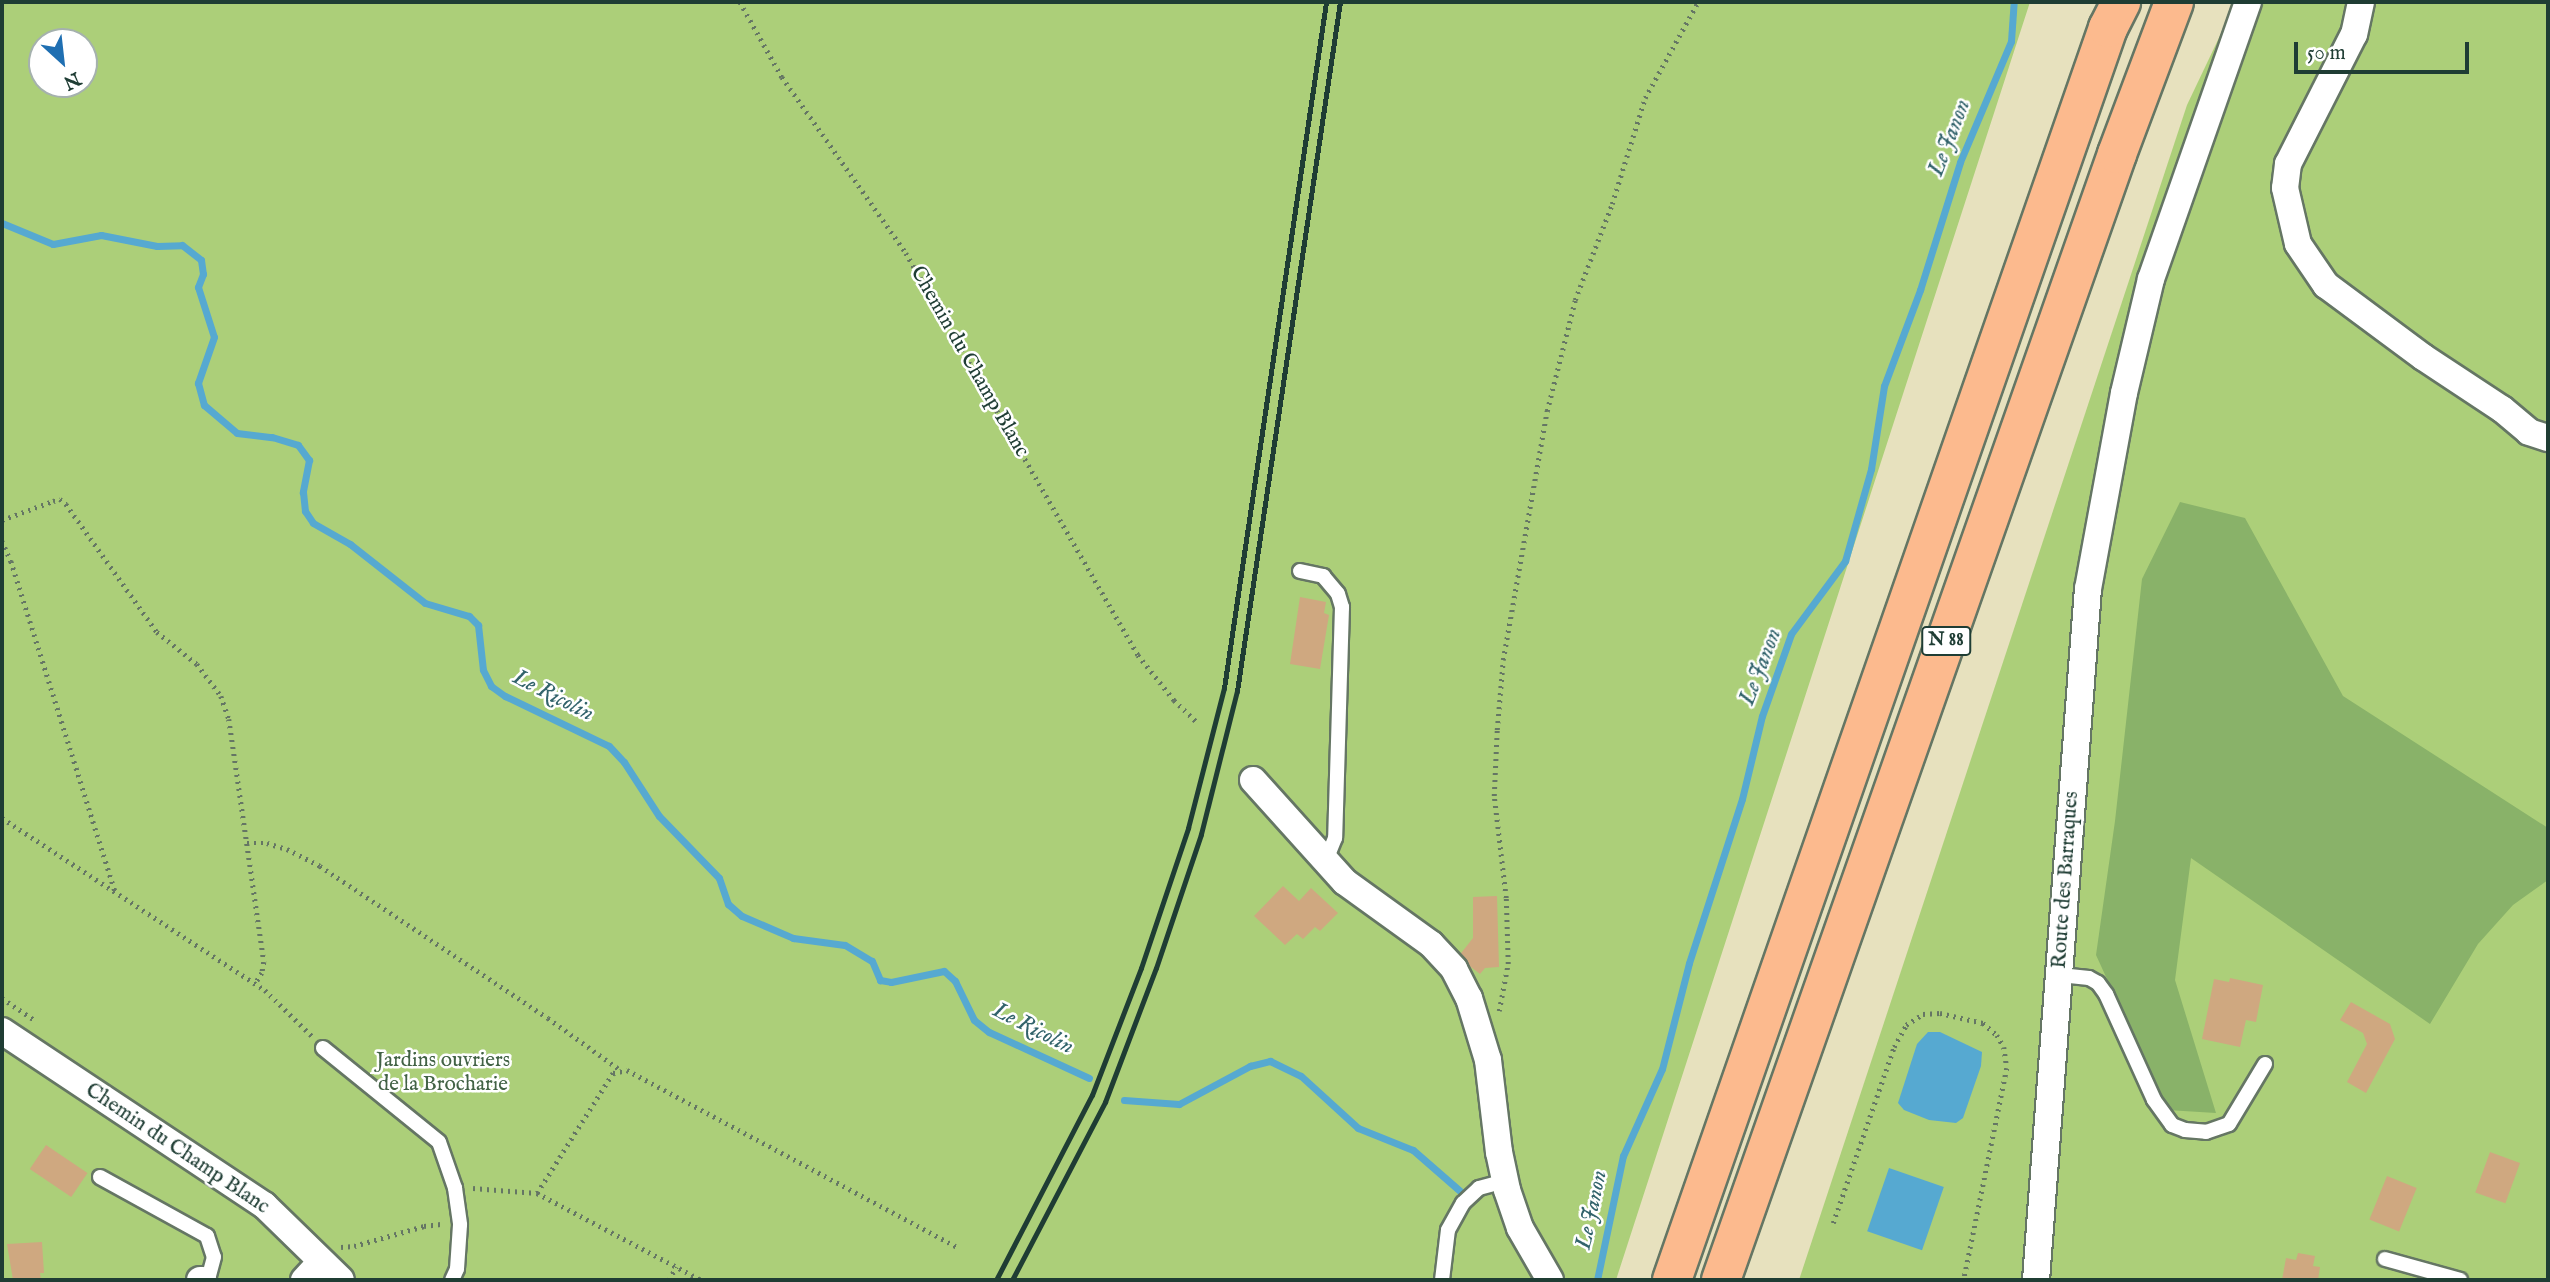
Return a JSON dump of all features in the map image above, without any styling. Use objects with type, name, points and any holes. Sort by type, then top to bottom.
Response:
[{"type":"highway","name":"N 88","points":[[1672,1280],[2108,28],[2121,2]]},
{"type":"highway","name":"N 88","points":[[1721,1280],[2117,155],[2174,2]]},
{"type":"street","name":"Route des Barraques","points":[[2036,1280],[2088,589],[2107,481],[2151,279],[2248,2]]},
{"type":"street","points":[[2361,2],[2354,34],[2288,164],[2285,188],[2298,244],[2326,285],[2423,357],[2502,409],[2529,432],[2548,438]]},
{"type":"street","points":[[1253,780],[1325,863],[1345,882],[1431,944],[1454,969],[1469,998],[1483,1041],[1505,1181],[1520,1228],[1550,1280]]},
{"type":"street","name":"Chemin du Champ Blanc","points":[[2,1031],[264,1205],[341,1280]]},
{"type":"lane","points":[[1300,571],[1323,576],[1338,594],[1342,607],[1335,838],[1325,863]]},
{"type":"lane","points":[[2060,975],[2089,978],[2098,983],[2106,994],[2154,1101],[2172,1125],[2185,1130],[2206,1132],[2229,1124],[2265,1064]]},
{"type":"lane","points":[[323,1048],[439,1142],[455,1188],[460,1225],[457,1269],[452,1280]]},
{"type":"lane","points":[[100,1177],[202,1232],[213,1251],[208,1280]]},
{"type":"lane","points":[[1442,1280],[1448,1230],[1463,1203],[1479,1188],[1505,1181]]},
{"type":"lane","points":[[2385,1259],[2460,1280]]},
{"type":"path","name":"Chemin du Champ Blanc","points":[[740,2],[782,77],[912,263],[1138,655],[1174,700],[1197,722]]},
{"type":"path","points":[[1483,1041],[1492,1033],[1507,983],[1508,964],[1506,898],[1494,796],[1503,660],[1548,411],[1575,300],[1612,204],[1646,98],[1698,2]]},
{"type":"path","points":[[2,520],[60,499],[157,632],[211,680],[229,719],[264,962],[262,973],[255,984]]},
{"type":"path","points":[[2,541],[11,561],[117,895]]},
{"type":"path","points":[[2,818],[255,984],[285,1007],[323,1048]]},
{"type":"path","points":[[247,844],[267,843],[287,849],[320,866],[571,1034],[618,1069],[627,1070],[959,1248]]},
{"type":"path","points":[[2,998],[46,1028]]},
{"type":"path","points":[[1832,1223],[1894,1046],[1906,1025],[1923,1014],[1940,1013],[1983,1023],[1997,1035],[2004,1047],[2007,1068],[1964,1280]]},
{"type":"path","points":[[537,1193],[618,1069]]},
{"type":"path","points":[[455,1188],[537,1193],[701,1280]]},
{"type":"path","points":[[320,1262],[355,1246],[424,1226],[460,1225]]},
{"type":"path","points":[[669,1280],[676,1267]]},
{"type":"green space","name":"Jardins ouvriers de la Brocharie","points":[[2,2],[2030,2],[1616,1280],[2,1280]]},
{"type":"green space","points":[[2236,2],[2548,2],[2548,1280],[1799,1280],[2187,105]]},
{"type":"green space","points":[[2180,502],[2245,518],[2343,696],[2548,828],[2548,880],[2513,905],[2478,944],[2430,1024],[2191,858],[2175,980],[2216,1113],[2167,1110],[2096,955],[2115,821],[2142,579]]},
{"type":"water","points":[[1928,1032],[1940,1032],[1982,1052],[1981,1066],[1963,1118],[1956,1123],[1929,1120],[1904,1110],[1898,1103],[1917,1044]]},
{"type":"water","points":[[1889,1168],[1944,1187],[1922,1250],[1867,1231]]},
{"type":"building","points":[[1300,597],[1326,602],[1324,613],[1329,615],[1320,669],[1290,664]]},
{"type":"building","points":[[1283,886],[1299,901],[1311,888],[1338,913],[1320,931],[1315,927],[1303,939],[1297,934],[1285,945],[1254,916]]},
{"type":"building","points":[[1497,896],[1499,967],[1485,968],[1480,974],[1458,957],[1473,938],[1473,897]]},
{"type":"building","points":[[2230,978],[2263,985],[2256,1022],[2246,1020],[2240,1047],[2202,1039],[2214,979],[2229,982]]},
{"type":"building","points":[[2351,1002],[2390,1024],[2395,1039],[2366,1093],[2347,1082],[2367,1044],[2363,1033],[2340,1020]]},
{"type":"building","points":[[46,1145],[87,1173],[71,1197],[30,1169]]},
{"type":"building","points":[[2490,1152],[2520,1163],[2505,1203],[2475,1192]]},
{"type":"building","points":[[2387,1176],[2417,1188],[2399,1232],[2369,1220]]},
{"type":"building","points":[[42,1242],[44,1273],[40,1273],[41,1280],[13,1280],[7,1244]]},
{"type":"building","points":[[2298,1253],[2315,1256],[2313,1266],[2320,1267],[2318,1280],[2282,1280],[2286,1258],[2296,1260]]},
{"type":"waterway","name":"Le Janon","points":[[1597,1280],[1623,1156],[1662,1069],[1689,963],[1742,799],[1762,716],[1791,634],[1845,561],[1871,469],[1884,386],[1920,290],[1960,162],[2011,41],[2014,2]]},
{"type":"waterway","name":"Le Ricolin","points":[[2,223],[53,244],[101,235],[157,246],[182,245],[201,260],[203,274],[198,287],[214,337],[198,383],[204,405],[237,433],[272,437],[298,445],[309,460],[303,492],[305,511],[313,523],[350,544],[425,603],[469,616],[478,625],[483,670],[491,686],[505,696],[609,746],[624,762],[659,816],[719,878],[728,904],[742,916],[793,938],[845,945],[872,961],[880,980],[891,982],[944,971],[955,981],[974,1020],[989,1032],[1089,1078]]},
{"type":"waterway","name":"Le Ricolin","points":[[1124,1100],[1179,1104],[1250,1066],[1270,1061],[1301,1076],[1358,1128],[1413,1150],[1460,1191]]},
{"type":"railway","points":[[996,1280],[1092,1095],[1141,968],[1188,828],[1224,688],[1326,2]]},
{"type":"railway","points":[[1012,1280],[1105,1102],[1156,968],[1201,834],[1237,691],[1340,2]]}]
